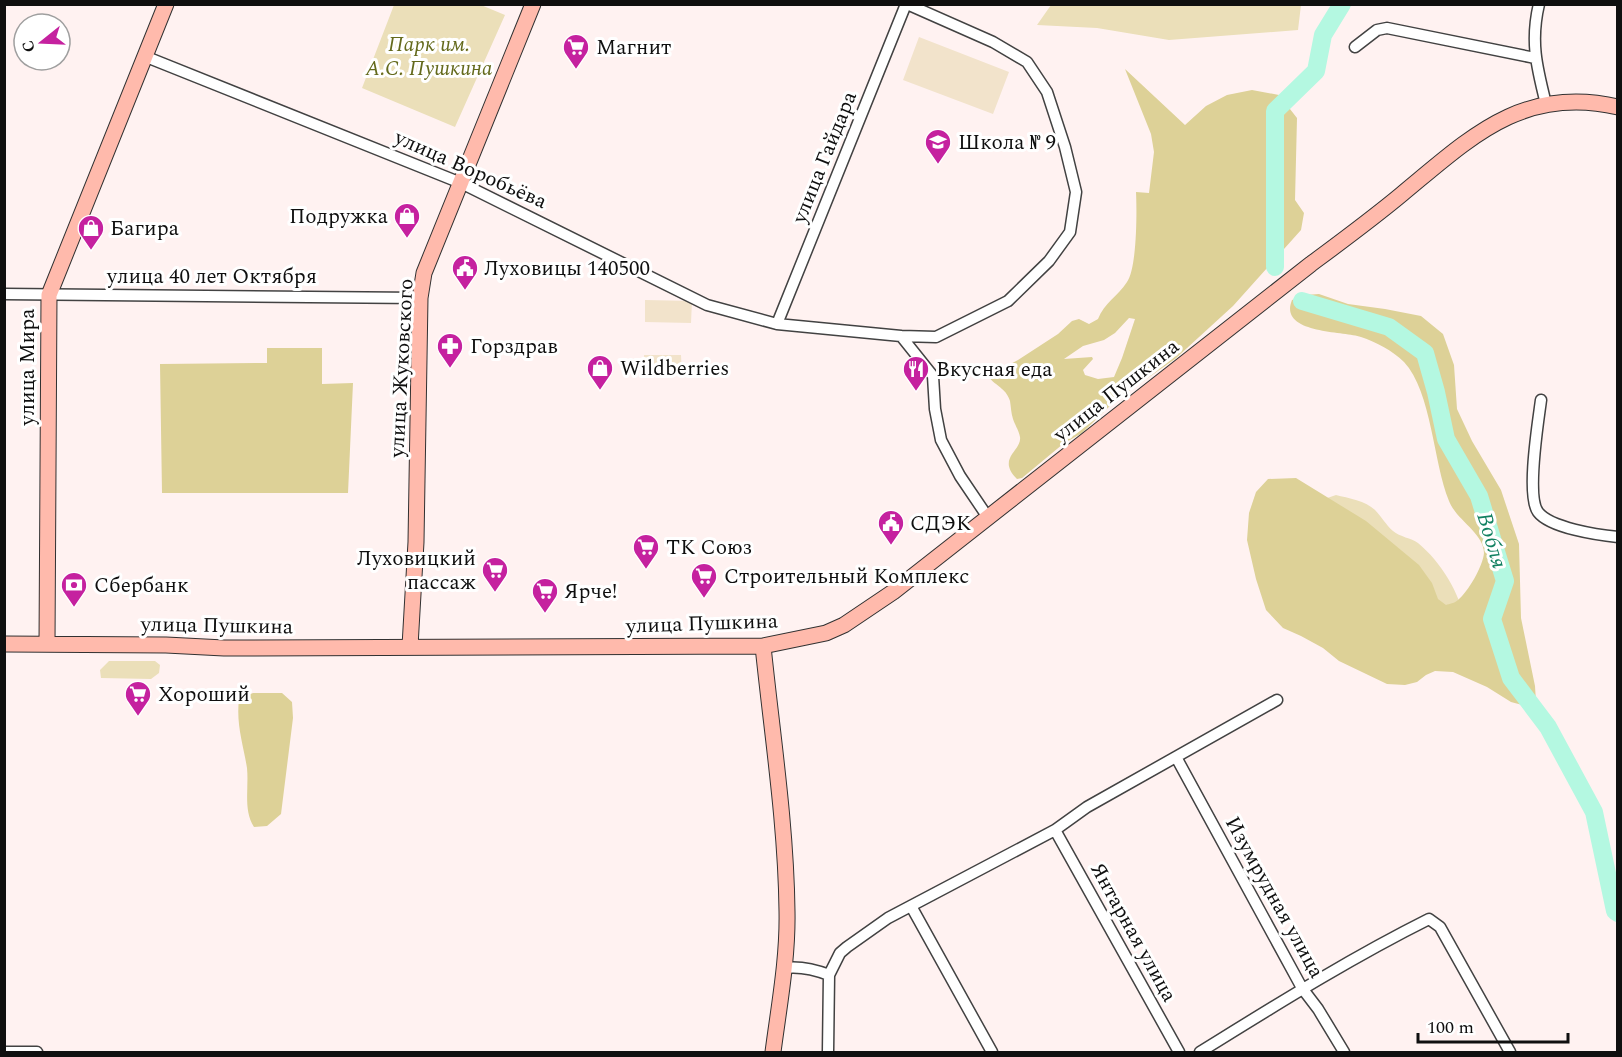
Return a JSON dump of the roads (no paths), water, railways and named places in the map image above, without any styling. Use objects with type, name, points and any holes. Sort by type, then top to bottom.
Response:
[{"type":"main road","name":"улица Мира","points":[[46,644],[49,295],[166,4]]},
{"type":"main road","name":"улица Жуковского","points":[[410,646],[416,542],[420,298],[424,273],[533,4]]},
{"type":"main road","name":"улица Пушкина","points":[[4,644],[166,645],[224,648],[763,646],[826,633],[893,592],[987,516],[1372,219],[1467,141],[1494,123],[1546,104],[1582,101],[1617,107]]},
{"type":"main road","points":[[763,646],[786,860],[788,913],[784,968],[773,1053]]},
{"type":"street","name":"улица Воробьёва","points":[[144,56],[461,183],[707,305],[777,324],[901,336],[936,337],[1008,301],[1049,261],[1070,232],[1076,192],[1065,147],[1047,92],[1027,62],[993,42],[907,4]]},
{"type":"street","name":"улица Гайдара","points":[[777,324],[907,4]]},
{"type":"street","points":[[1539,4],[1533,41],[1546,104]]},
{"type":"street","points":[[1355,47],[1377,30],[1387,28],[1535,58]]},
{"type":"street","name":"улица 40 лет Октября","points":[[4,294],[420,298]]},
{"type":"street","points":[[901,336],[933,376],[934,409],[940,440],[960,476],[987,516]]},
{"type":"street","points":[[1541,400],[1533,501],[1539,513],[1562,527],[1617,537]]},
{"type":"street","points":[[828,1052],[829,975],[840,953],[847,946],[888,918],[1055,830],[1087,807],[1277,700]]},
{"type":"street","name":"Изумрудная улица","points":[[1176,757],[1302,988],[1318,1009],[1344,1053]]},
{"type":"street","name":"Янтарная улица","points":[[1055,830],[1179,1053]]},
{"type":"street","points":[[911,906],[992,1053]]},
{"type":"street","points":[[1200,1053],[1362,952],[1429,919],[1440,927],[1510,1053]]},
{"type":"street","points":[[784,968],[798,966],[829,975]]},
{"type":"street","points":[[4,1052],[37,1053]]},
{"type":"waterway","name":"Вобля","points":[[1275,267],[1275,111],[1316,71],[1323,35],[1342,4]]},
{"type":"waterway","name":"Вобля","points":[[1302,301],[1389,327],[1425,353],[1446,439],[1479,496],[1505,581],[1492,619],[1511,678],[1548,727],[1594,812],[1615,911],[1618,913]]},
{"type":"place","name":"Магнит","points":[[576,70]]},
{"type":"place","name":"Школа № 9","points":[[938,165]]},
{"type":"place","name":"Подружка","points":[[407,239]]},
{"type":"place","name":"Багира","points":[[91,251]]},
{"type":"place","name":"Луховицы 140500","points":[[465,291]]},
{"type":"place","name":"Горздрав","points":[[450,369]]},
{"type":"place","name":"Wildberries","points":[[600,391]]},
{"type":"place","name":"Вкусная еда","points":[[916,392]]},
{"type":"place","name":"СДЭК","points":[[891,546]]},
{"type":"place","name":"ТК Союз","points":[[646,570]]},
{"type":"place","name":"Луховицкий пассаж","points":[[495,593]]},
{"type":"place","name":"Строительный Комплекс","points":[[704,599]]},
{"type":"place","name":"Сбербанк","points":[[74,608]]},
{"type":"place","name":"Ярче!","points":[[545,614]]},
{"type":"place","name":"Хороший","points":[[138,717]]},
{"type":"park label","name":"Парк им. А.С. Пушкина","points":[[429,56]]}]
